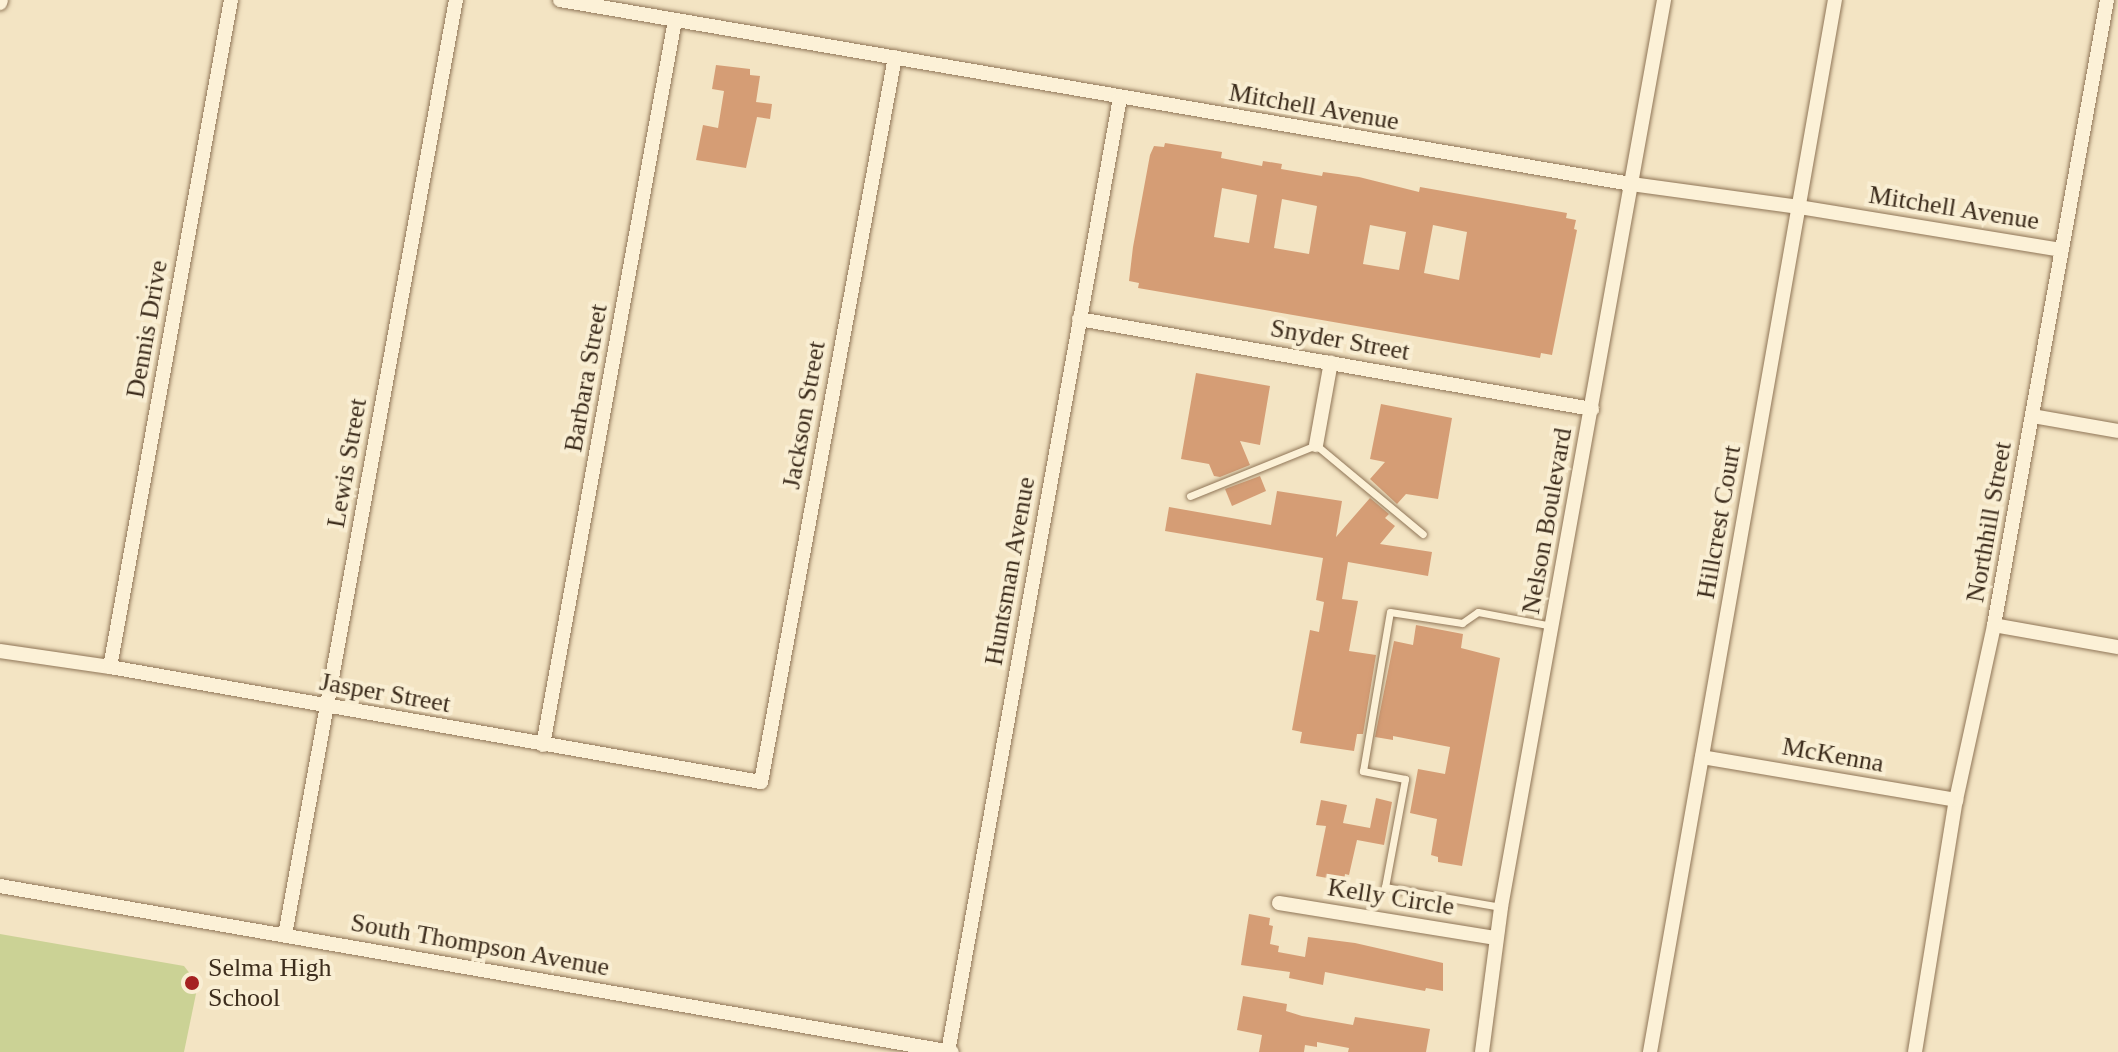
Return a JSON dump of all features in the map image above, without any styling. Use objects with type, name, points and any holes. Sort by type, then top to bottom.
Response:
[{"type":"street","name":"Dennis Drive","points":[[110,667],[231,0]]},
{"type":"street","name":"Lewis Street","points":[[285,935],[456,0]]},
{"type":"street","name":"Mitchell Avenue","points":[[560,0],[1631,184],[1799,207],[2062,250]]},
{"type":"street","name":"Nelson Boulevard","points":[[1482,1052],[1501,907],[1664,0]]},
{"type":"street","name":"Hillcrest Court","points":[[1650,1052],[1835,0]]},
{"type":"street","name":"Northhill Street","points":[[1915,1052],[1956,800],[1994,625],[2107,0]]},
{"type":"street","name":"Barbara Street","points":[[543,745],[675,20]]},
{"type":"street","name":"Jackson Street","points":[[761,782],[895,57]]},
{"type":"street","name":"Huntsman Avenue","points":[[950,1052],[1120,98]]},
{"type":"street","name":"Snyder Street","points":[[1079,319],[1592,409]]},
{"type":"street","points":[[1316,445],[1331,362]]},
{"type":"street","points":[[2033,416],[2118,431]]},
{"type":"street","points":[[1994,625],[2118,647]]},
{"type":"street","name":"Jasper Street","points":[[0,651],[110,667],[761,782]]},
{"type":"street","name":"McKenna","points":[[1702,757],[1956,800]]},
{"type":"street","name":"South Thompson Avenue","points":[[0,886],[950,1052]]},
{"type":"street","name":"Kelly Circle","points":[[1279,903],[1496,938]]},
{"type":"lane","points":[[1190,496],[1316,445],[1423,534]]},
{"type":"lane","points":[[1501,907],[1385,887],[1405,779],[1363,771],[1390,612],[1462,623],[1478,612],[1552,626]]},
{"type":"green space","points":[[0,934],[184,966],[198,984],[184,1052],[0,1052]]},
{"type":"building","points":[[716,65],[750,69],[750,75],[760,76],[756,102],[772,104],[770,119],[757,117],[746,168],[696,160],[703,125],[718,128],[724,91],[712,89]]},
{"type":"building","points":[[1165,143],[1222,152],[1221,158],[1262,166],[1263,161],[1282,164],[1281,169],[1322,176],[1323,172],[1359,177],[1419,192],[1420,187],[1567,213],[1566,218],[1576,220],[1574,229],[1577,230],[1552,355],[1541,353],[1540,358],[1138,288],[1139,283],[1129,281],[1133,247],[1150,155],[1154,146],[1164,147]],"holes":[[[1222,188],[1257,195],[1249,243],[1214,237]],[[1282,199],[1317,206],[1309,254],[1274,248]],[[1370,225],[1406,232],[1399,270],[1363,264]],[[1433,225],[1467,232],[1459,280],[1424,273]]]},
{"type":"building","points":[[1196,373],[1270,386],[1260,445],[1240,441],[1250,465],[1220,477],[1214,476],[1209,464],[1181,459]]},
{"type":"building","points":[[1381,404],[1452,418],[1438,499],[1406,494],[1397,504],[1370,479],[1385,462],[1370,459]]},
{"type":"building","points":[[1260,476],[1266,491],[1232,506],[1225,489]]},
{"type":"building","points":[[1277,491],[1342,501],[1336,537],[1370,498],[1389,514],[1385,518],[1395,526],[1380,544],[1432,552],[1428,576],[1348,562],[1342,599],[1358,601],[1349,651],[1376,655],[1363,734],[1357,734],[1354,751],[1300,743],[1302,732],[1292,730],[1310,630],[1319,632],[1324,602],[1316,600],[1323,558],[1165,531],[1169,507],[1271,525]]},
{"type":"building","points":[[1416,625],[1463,634],[1461,648],[1500,658],[1462,866],[1438,862],[1438,857],[1431,855],[1437,819],[1410,813],[1418,769],[1445,774],[1450,747],[1393,736],[1393,740],[1375,737],[1394,641],[1413,645]]},
{"type":"building","points":[[1376,798],[1392,802],[1384,845],[1357,840],[1349,875],[1345,874],[1344,881],[1316,876],[1326,826],[1316,825],[1321,800],[1347,805],[1343,823],[1370,828]]},
{"type":"building","points":[[1249,914],[1270,918],[1269,925],[1273,926],[1270,944],[1279,946],[1278,952],[1305,957],[1308,937],[1355,943],[1443,963],[1443,991],[1426,988],[1425,991],[1325,972],[1323,985],[1289,978],[1290,972],[1241,965]]},
{"type":"building","points":[[1243,996],[1287,1004],[1286,1011],[1302,1016],[1353,1025],[1355,1017],[1430,1029],[1426,1052],[1348,1052],[1349,1048],[1317,1042],[1317,1047],[1305,1045],[1304,1052],[1259,1052],[1262,1035],[1237,1030]]},
{"type":"place","name":"Selma High School","points":[[192,983]]}]
